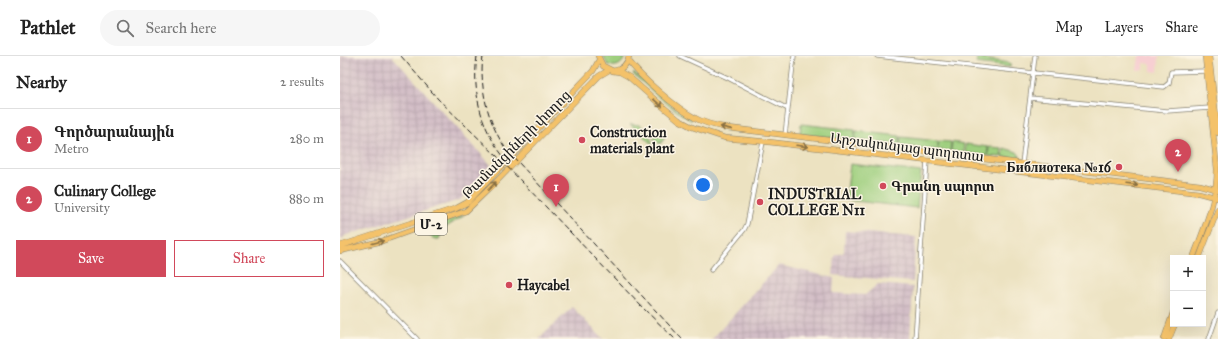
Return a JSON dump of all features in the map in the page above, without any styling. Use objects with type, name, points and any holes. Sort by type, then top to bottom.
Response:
[{"type":"main road","points":[[1194,255],[1216,198],[1217,189],[1217,169],[1205,56]]},
{"type":"main road","points":[[1209,56],[1216,99],[1218,133]]},
{"type":"main road","name":"Թամանցիների փողոց","points":[[340,251],[382,241],[466,211],[599,76],[624,66],[629,57]]},
{"type":"main road","name":"Արշակունյաց պողոտա","points":[[629,57],[639,74],[683,111],[697,119],[728,128],[1113,174],[1200,185],[1217,189]]},
{"type":"main road","points":[[598,58],[603,66],[611,70]]},
{"type":"main road","name":"Թամանցիների փողոց","points":[[340,246],[457,208],[468,202],[593,71],[598,58]]},
{"type":"main road","name":"Արշակունյաց պողոտա","points":[[611,70],[629,77],[679,120],[692,127],[725,138],[1199,193],[1216,198]]},
{"type":"main road","points":[[692,127],[696,125],[697,119]]},
{"type":"main road","points":[[763,142],[765,133]]},
{"type":"main road","points":[[927,161],[928,152]]},
{"type":"main road","points":[[1098,181],[1103,177],[1099,173]]},
{"type":"main road","points":[[1111,183],[1109,178],[1113,174]]},
{"type":"main road","points":[[1200,255],[1218,209]]},
{"type":"main road","points":[[1164,339],[1170,322]]},
{"type":"main road","points":[[1169,339],[1173,327]]},
{"type":"street","points":[[680,56],[728,78],[788,109]]},
{"type":"street","points":[[785,135],[794,56]]},
{"type":"street","points":[[878,56],[1164,87],[1169,84],[1171,72],[1206,71]]},
{"type":"street","points":[[1022,164],[1035,56]]},
{"type":"street","points":[[1030,98],[1167,111],[1210,108]]},
{"type":"street","points":[[711,270],[744,230],[747,224],[763,142]]},
{"type":"street","points":[[915,339],[927,161]]},
{"type":"street","points":[[340,261],[417,339]]},
{"type":"street","points":[[1209,339],[1218,313]]},
{"type":"shaded area","points":[[340,56],[392,56],[491,165],[460,200],[344,236],[344,238],[340,239]]},
{"type":"shaded area","points":[[1139,56],[1159,56],[1158,72],[1151,71],[1151,64],[1144,63],[1144,70],[1137,70]]},
{"type":"shaded area","points":[[845,231],[916,237],[913,282],[833,275],[835,256],[844,252]]},
{"type":"shaded area","points":[[779,265],[834,278],[833,293],[865,295],[878,284],[913,287],[910,339],[712,339]]},
{"type":"shaded area","points":[[572,307],[603,339],[539,339]]},
{"type":"green space","points":[[603,56],[625,56],[621,64],[613,66],[607,64]]},
{"type":"green space","points":[[977,58],[1010,63],[1010,67],[976,63]]},
{"type":"green space","points":[[635,73],[675,108],[692,119],[691,121],[675,111],[661,99],[633,74]]},
{"type":"green space","points":[[630,124],[640,125],[648,132],[654,146]]},
{"type":"green space","points":[[801,124],[855,130],[854,140],[800,134]]},
{"type":"green space","points":[[652,127],[665,138],[660,144],[655,140],[651,129]]},
{"type":"green space","points":[[856,131],[900,136],[899,145],[855,140]]},
{"type":"green space","points":[[901,137],[938,141],[938,148],[939,141],[951,142],[950,151],[900,146]]},
{"type":"green space","points":[[952,142],[964,144],[963,153],[951,151]]},
{"type":"green space","points":[[966,144],[988,147],[987,156],[965,153]]},
{"type":"green space","points":[[989,147],[1002,148],[1001,157],[988,156]]},
{"type":"green space","points":[[1004,148],[1017,152],[1020,159],[1003,157]]},
{"type":"green space","name":"Գրանդ սպորտ","points":[[850,164],[921,172],[917,208],[846,200]]},
{"type":"green space","points":[[464,215],[443,229],[439,239],[434,239],[425,231],[426,229]]},
{"type":"railway","points":[[401,56],[438,99],[498,157],[643,308],[675,339]]},
{"type":"railway","points":[[477,56],[476,83],[480,110],[489,134],[504,157]]},
{"type":"railway","points":[[483,56],[482,80],[486,105],[494,128],[506,149],[682,339]]},
{"type":"place","name":"Construction materials plant","points":[[582,140]]},
{"type":"place","name":"Библиотека №16","points":[[1119,167]]},
{"type":"place","name":"Culinary College","points":[[1178,172]]},
{"type":"place","name":"Գրանդ սպորտ","points":[[883,186]]},
{"type":"place","name":"INDUSTRIAL COLLEGE N11","points":[[760,202]]},
{"type":"place","name":"Գործարանային","points":[[556,207]]},
{"type":"place","name":"Haycabel","points":[[509,285]]}]
